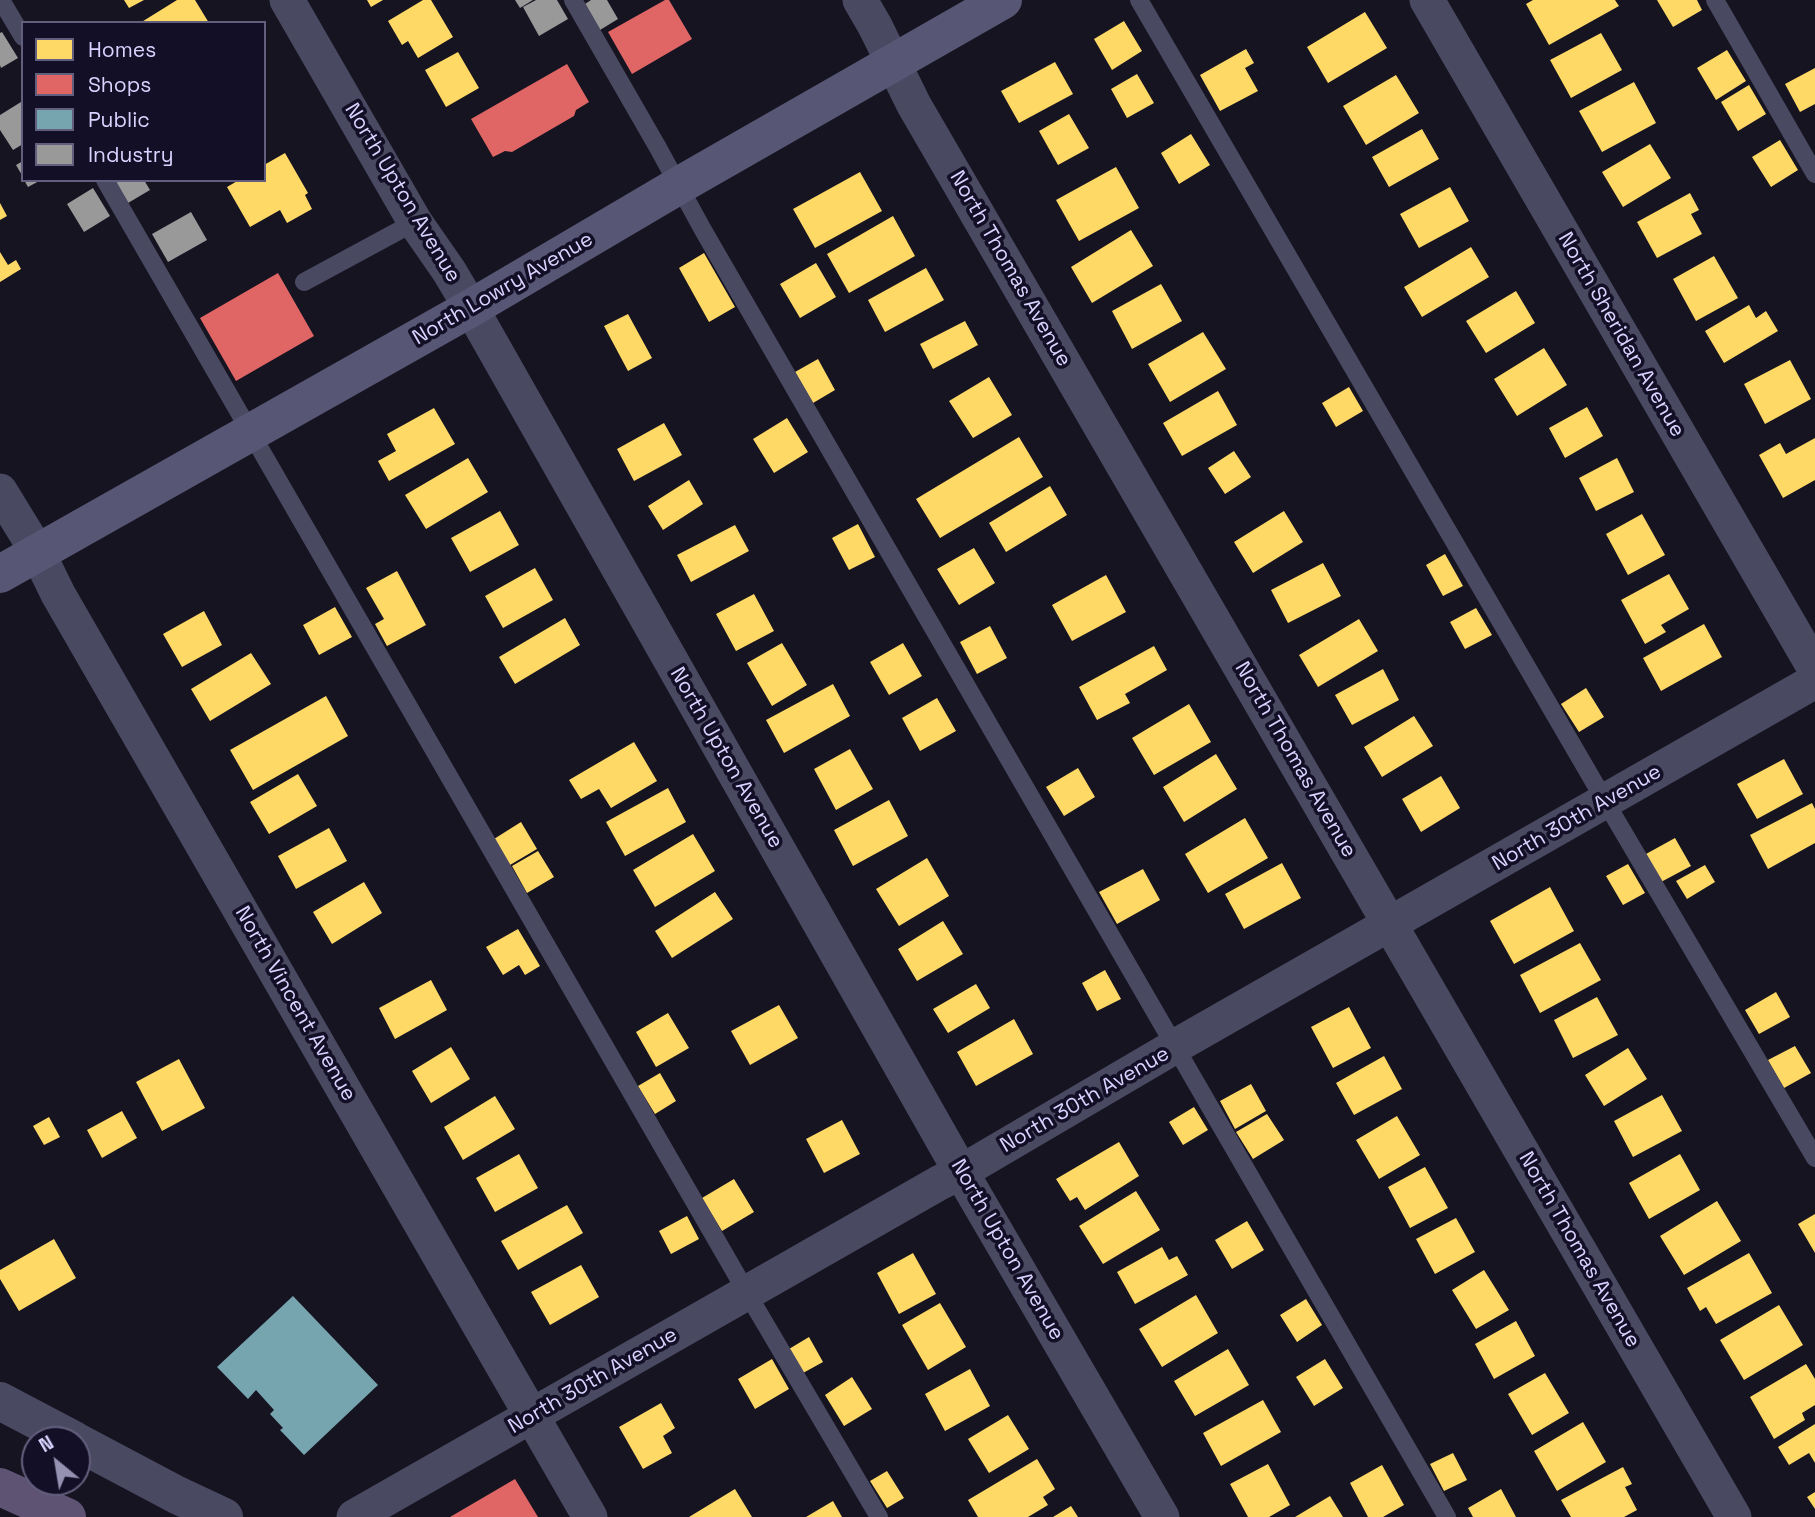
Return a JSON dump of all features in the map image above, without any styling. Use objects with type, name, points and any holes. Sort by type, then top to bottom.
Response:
[{"type":"main road","name":"North Lowry Avenue","points":[[0,574],[471,309],[678,186],[1003,0]]},
{"type":"main road","points":[[0,1487],[67,1517]]},
{"type":"street","name":"North Upton Avenue","points":[[287,0],[415,222],[471,309],[961,1171],[1162,1517]]},
{"type":"street","name":"North Thomas Avenue","points":[[860,0],[914,105],[1734,1517]]},
{"type":"street","name":"North Sheridan Avenue","points":[[1427,0],[1815,669]]},
{"type":"street","name":"North Vincent Avenue","points":[[0,491],[590,1517]]},
{"type":"street","name":"North 30th Avenue","points":[[355,1517],[1815,681]]},
{"type":"street","points":[[0,1401],[47,1426]]},
{"type":"street","points":[[91,1449],[224,1517]]},
{"type":"lane","points":[[1,0],[21,34]]},
{"type":"lane","points":[[573,0],[1447,1517]]},
{"type":"lane","points":[[1139,0],[1815,1158]]},
{"type":"lane","points":[[1715,0],[1815,174]]},
{"type":"lane","points":[[106,182],[879,1517]]},
{"type":"lane","points":[[304,282],[415,222]]},
{"type":"building: Homes","points":[[124,0],[144,0],[129,8]]},
{"type":"building: Homes","points":[[177,0],[195,0],[208,21],[143,21]]},
{"type":"building: Homes","points":[[367,0],[383,0],[371,7]]},
{"type":"building: Homes","points":[[423,0],[431,0],[453,37],[418,58],[408,41],[402,45],[388,21]]},
{"type":"building: Homes","points":[[1533,0],[1615,0],[1619,6],[1549,45],[1526,4]]},
{"type":"building: Homes","points":[[1657,0],[1697,0],[1702,10],[1673,27]]},
{"type":"building: Homes","points":[[1365,12],[1387,48],[1328,83],[1307,47]]},
{"type":"building: Homes","points":[[1124,21],[1142,51],[1112,70],[1094,39]]},
{"type":"building: Homes","points":[[1601,33],[1622,70],[1571,98],[1550,60]]},
{"type":"building: Homes","points":[[1246,49],[1254,63],[1245,68],[1258,91],[1220,111],[1200,75]]},
{"type":"building: Homes","points":[[1727,50],[1746,81],[1716,100],[1697,68]]},
{"type":"building: Homes","points":[[458,52],[479,88],[446,107],[425,70]]},
{"type":"building: Homes","points":[[1055,62],[1073,94],[1019,123],[1001,91]]},
{"type":"building: Homes","points":[[1815,68],[1815,104],[1800,112],[1785,84]]},
{"type":"building: Homes","points":[[1137,74],[1154,103],[1127,118],[1111,89]]},
{"type":"building: Homes","points":[[1396,75],[1419,113],[1366,145],[1343,106]]},
{"type":"building: Homes","points":[[1634,82],[1656,123],[1602,152],[1579,111]]},
{"type":"building: Homes","points":[[1749,85],[1766,114],[1738,131],[1721,102]]},
{"type":"building: Homes","points":[[1069,114],[1089,148],[1058,165],[1039,131]]},
{"type":"building: Homes","points":[[1422,129],[1439,159],[1389,187],[1372,157]]},
{"type":"building: Homes","points":[[1191,134],[1210,165],[1179,184],[1161,153]]},
{"type":"building: Homes","points":[[1780,140],[1798,170],[1771,187],[1752,157]]},
{"type":"building: Homes","points":[[1650,144],[1671,178],[1623,207],[1602,172]]},
{"type":"building: Homes","points":[[285,153],[308,193],[305,195],[312,209],[287,223],[280,210],[250,227],[227,187],[236,182],[266,182],[266,164]]},
{"type":"building: Homes","points":[[1116,167],[1139,208],[1079,241],[1056,200]]},
{"type":"building: Homes","points":[[860,172],[882,211],[815,248],[793,209]]},
{"type":"building: Homes","points":[[1450,187],[1469,221],[1419,248],[1400,214]]},
{"type":"building: Homes","points":[[1690,193],[1699,210],[1691,214],[1702,234],[1657,258],[1637,222]]},
{"type":"building: Homes","points":[[0,203],[7,216],[0,220]]},
{"type":"building: Homes","points":[[893,216],[915,256],[849,293],[827,254]]},
{"type":"building: Homes","points":[[1131,230],[1153,266],[1092,303],[1071,267]]},
{"type":"building: Homes","points":[[1471,247],[1489,277],[1422,317],[1404,287]]},
{"type":"building: Homes","points":[[0,252],[8,265],[16,260],[21,269],[0,282]]},
{"type":"building: Homes","points":[[704,253],[735,307],[709,322],[679,268]]},
{"type":"building: Homes","points":[[1714,256],[1738,298],[1696,321],[1673,279]]},
{"type":"building: Homes","points":[[816,263],[836,297],[800,318],[780,284]]},
{"type":"building: Homes","points":[[926,268],[944,300],[885,332],[868,300]]},
{"type":"building: Homes","points":[[1161,284],[1182,321],[1132,349],[1112,311]]},
{"type":"building: Homes","points":[[1516,291],[1535,323],[1486,353],[1466,321]]},
{"type":"building: Homes","points":[[1749,305],[1756,318],[1766,311],[1778,331],[1724,363],[1705,331]]},
{"type":"building: Homes","points":[[628,314],[652,358],[628,371],[604,326]]},
{"type":"building: Homes","points":[[965,321],[978,345],[933,369],[920,344]]},
{"type":"building: Homes","points":[[1203,332],[1226,369],[1170,402],[1148,364]]},
{"type":"building: Homes","points":[[1544,348],[1567,385],[1517,416],[1494,379]]},
{"type":"building: Homes","points":[[818,359],[835,390],[813,403],[795,372]]},
{"type":"building: Homes","points":[[1790,360],[1811,399],[1765,424],[1744,384]]},
{"type":"building: Homes","points":[[989,377],[1012,415],[973,438],[949,401]]},
{"type":"building: Homes","points":[[1349,387],[1363,411],[1336,427],[1322,403]]},
{"type":"building: Homes","points":[[1218,391],[1237,425],[1182,456],[1163,423]]},
{"type":"building: Homes","points":[[1587,407],[1603,436],[1565,458],[1549,428]]},
{"type":"building: Homes","points":[[434,408],[455,444],[389,481],[378,461],[396,451],[387,434]]},
{"type":"building: Homes","points":[[787,418],[808,452],[774,473],[753,439]]},
{"type":"building: Homes","points":[[664,423],[682,455],[634,481],[617,449]]},
{"type":"building: Homes","points":[[1019,437],[1043,477],[940,538],[916,499]]},
{"type":"building: Homes","points":[[1815,438],[1815,480],[1783,498],[1759,455],[1780,443],[1786,454]]},
{"type":"building: Homes","points":[[1234,451],[1251,477],[1225,494],[1208,468]]},
{"type":"building: Homes","points":[[468,458],[488,492],[426,529],[405,495]]},
{"type":"building: Homes","points":[[1617,458],[1634,492],[1596,511],[1579,478]]},
{"type":"building: Homes","points":[[689,480],[703,504],[663,530],[648,506]]},
{"type":"building: Homes","points":[[1050,486],[1067,515],[1006,552],[989,523]]},
{"type":"building: Homes","points":[[500,511],[519,545],[470,572],[451,538]]},
{"type":"building: Homes","points":[[1284,511],[1303,542],[1253,573],[1234,542]]},
{"type":"building: Homes","points":[[1642,514],[1665,555],[1628,575],[1606,534]]},
{"type":"building: Homes","points":[[858,524],[875,557],[849,570],[832,538]]},
{"type":"building: Homes","points":[[735,525],[749,551],[691,582],[677,555]]},
{"type":"building: Homes","points":[[974,548],[995,583],[959,605],[937,569]]},
{"type":"building: Homes","points":[[1445,554],[1463,586],[1443,596],[1426,565]]},
{"type":"building: Homes","points":[[1323,563],[1341,596],[1288,623],[1271,590]]},
{"type":"building: Homes","points":[[535,568],[553,600],[503,628],[485,596]]},
{"type":"building: Homes","points":[[397,571],[426,625],[387,646],[375,624],[384,619],[366,588]]},
{"type":"building: Homes","points":[[1669,574],[1689,609],[1661,625],[1666,632],[1645,644],[1621,600]]},
{"type":"building: Homes","points":[[1106,575],[1126,612],[1072,641],[1052,605]]},
{"type":"building: Homes","points":[[754,594],[774,631],[736,651],[716,614]]},
{"type":"building: Homes","points":[[335,607],[352,637],[319,655],[303,625]]},
{"type":"building: Homes","points":[[1476,608],[1492,635],[1465,649],[1450,622]]},
{"type":"building: Homes","points":[[204,611],[222,645],[182,667],[163,634]]},
{"type":"building: Homes","points":[[565,618],[580,645],[515,684],[499,657]]},
{"type":"building: Homes","points":[[1359,619],[1378,651],[1318,687],[1299,655]]},
{"type":"building: Homes","points":[[1704,624],[1722,657],[1661,691],[1643,658]]},
{"type":"building: Homes","points":[[990,626],[1007,658],[977,674],[960,642]]},
{"type":"building: Homes","points":[[782,643],[807,685],[772,706],[747,663]]},
{"type":"building: Homes","points":[[903,643],[922,676],[889,695],[870,662]]},
{"type":"building: Homes","points":[[1154,646],[1167,670],[1125,694],[1130,703],[1097,720],[1079,687]]},
{"type":"building: Homes","points":[[251,653],[271,684],[210,721],[191,689]]},
{"type":"building: Homes","points":[[1383,669],[1399,700],[1352,725],[1335,695]]},
{"type":"building: Homes","points":[[833,684],[850,716],[784,753],[766,720]]},
{"type":"building: Homes","points":[[1586,688],[1604,717],[1579,732],[1561,704]]},
{"type":"building: Homes","points":[[326,696],[348,736],[253,790],[230,750]]},
{"type":"building: Homes","points":[[937,698],[956,731],[920,751],[902,718]]},
{"type":"building: Homes","points":[[1189,704],[1211,742],[1154,775],[1132,738]]},
{"type":"building: Homes","points":[[1414,716],[1433,746],[1382,777],[1364,747]]},
{"type":"building: Homes","points":[[634,742],[657,781],[611,808],[599,789],[581,799],[569,780]]},
{"type":"building: Homes","points":[[850,749],[873,789],[836,810],[814,769]]},
{"type":"building: Homes","points":[[1216,754],[1237,789],[1184,822],[1163,787]]},
{"type":"building: Homes","points":[[1784,759],[1803,794],[1757,819],[1737,784]]},
{"type":"building: Homes","points":[[1078,768],[1095,797],[1064,816],[1046,787]]},
{"type":"building: Homes","points":[[298,774],[317,806],[269,834],[250,802]]},
{"type":"building: Homes","points":[[1441,776],[1460,808],[1421,832],[1402,799]]},
{"type":"building: Homes","points":[[668,788],[686,822],[625,856],[606,822]]},
{"type":"building: Homes","points":[[889,800],[908,836],[853,866],[834,830]]},
{"type":"building: Homes","points":[[1812,803],[1815,809],[1815,843],[1768,869],[1750,835]]},
{"type":"building: Homes","points":[[1245,818],[1268,858],[1208,893],[1185,854]]},
{"type":"building: Homes","points":[[521,822],[537,849],[510,865],[494,839]]},
{"type":"building: Homes","points":[[329,828],[347,861],[296,889],[278,856]]},
{"type":"building: Homes","points":[[693,834],[715,871],[655,907],[633,870]]},
{"type":"building: Homes","points":[[1675,838],[1691,866],[1661,882],[1646,854]]},
{"type":"building: Homes","points":[[538,851],[554,877],[527,893],[512,866]]},
{"type":"building: Homes","points":[[927,858],[949,896],[899,926],[876,889]]},
{"type":"building: Homes","points":[[1282,863],[1301,898],[1244,929],[1225,894]]},
{"type":"building: Homes","points":[[1628,864],[1645,893],[1623,905],[1606,876]]},
{"type":"building: Homes","points":[[1705,865],[1715,882],[1687,899],[1676,881]]},
{"type":"building: Homes","points":[[1143,869],[1160,900],[1117,924],[1099,892]]},
{"type":"building: Homes","points":[[364,882],[382,913],[332,944],[313,912]]},
{"type":"building: Homes","points":[[1550,887],[1574,931],[1514,964],[1490,921]]},
{"type":"building: Homes","points":[[715,892],[733,919],[672,958],[655,931]]},
{"type":"building: Homes","points":[[943,921],[963,954],[917,981],[898,949]]},
{"type":"building: Homes","points":[[518,929],[540,966],[525,975],[519,965],[503,975],[486,947]]},
{"type":"building: Homes","points":[[1580,943],[1601,980],[1540,1013],[1520,975]]},
{"type":"building: Homes","points":[[1105,970],[1121,999],[1097,1011],[1082,983]]},
{"type":"building: Homes","points":[[431,980],[447,1010],[395,1039],[379,1008]]},
{"type":"building: Homes","points":[[976,984],[990,1008],[948,1033],[933,1009]]},
{"type":"building: Homes","points":[[1776,992],[1790,1017],[1759,1034],[1745,1010]]},
{"type":"building: Homes","points":[[1597,997],[1618,1035],[1573,1058],[1554,1020]]},
{"type":"building: Homes","points":[[779,1005],[798,1038],[750,1065],[731,1031]]},
{"type":"building: Homes","points":[[1349,1007],[1371,1048],[1333,1068],[1311,1027]]},
{"type":"building: Homes","points":[[668,1013],[689,1048],[656,1067],[636,1032]]},
{"type":"building: Homes","points":[[1014,1019],[1033,1054],[976,1086],[957,1052]]},
{"type":"building: Homes","points":[[1795,1046],[1811,1073],[1784,1088],[1768,1060]]},
{"type":"building: Homes","points":[[451,1047],[470,1079],[431,1103],[412,1071]]},
{"type":"building: Homes","points":[[1628,1048],[1647,1079],[1604,1106],[1585,1075]]},
{"type":"building: Homes","points":[[1384,1056],[1402,1089],[1354,1115],[1336,1083]]},
{"type":"building: Homes","points":[[179,1059],[205,1108],[162,1131],[136,1082]]},
{"type":"building: Homes","points":[[660,1073],[676,1101],[655,1114],[638,1086]]},
{"type":"building: Homes","points":[[1251,1084],[1266,1111],[1235,1129],[1220,1101]]},
{"type":"building: Homes","points":[[1662,1095],[1682,1131],[1633,1157],[1614,1121]]},
{"type":"building: Homes","points":[[495,1096],[515,1129],[463,1160],[444,1127]]},
{"type":"building: Homes","points":[[1194,1107],[1208,1130],[1183,1145],[1169,1122]]},
{"type":"building: Homes","points":[[122,1111],[137,1138],[102,1158],[87,1130]]},
{"type":"building: Homes","points":[[1267,1114],[1284,1140],[1253,1159],[1236,1132]]},
{"type":"building: Homes","points":[[1397,1116],[1420,1155],[1379,1179],[1356,1140]]},
{"type":"building: Homes","points":[[49,1117],[60,1137],[44,1145],[33,1126]]},
{"type":"building: Homes","points":[[842,1120],[860,1154],[824,1173],[806,1139]]},
{"type":"building: Homes","points":[[1119,1142],[1139,1176],[1085,1210],[1077,1197],[1070,1201],[1056,1179]]},
{"type":"building: Homes","points":[[519,1154],[538,1188],[495,1212],[476,1178]]},
{"type":"building: Homes","points":[[1680,1154],[1700,1190],[1649,1219],[1629,1183]]},
{"type":"building: Homes","points":[[1425,1167],[1448,1208],[1410,1228],[1388,1187]]},
{"type":"building: Homes","points":[[734,1179],[754,1212],[722,1231],[702,1198]]},
{"type":"building: Homes","points":[[1136,1191],[1160,1230],[1103,1264],[1079,1226]]},
{"type":"building: Homes","points":[[1717,1201],[1741,1241],[1684,1275],[1660,1236]]},
{"type":"building: Homes","points":[[567,1205],[583,1233],[518,1270],[501,1241]]},
{"type":"building: Homes","points":[[1815,1214],[1815,1253],[1798,1224]]},
{"type":"building: Homes","points":[[687,1216],[699,1239],[671,1254],[659,1231]]},
{"type":"building: Homes","points":[[1456,1218],[1475,1252],[1435,1274],[1416,1239]]},
{"type":"building: Homes","points":[[1247,1221],[1264,1250],[1232,1269],[1215,1240]]},
{"type":"building: Homes","points":[[54,1239],[76,1278],[19,1311],[0,1279],[0,1270]]},
{"type":"building: Homes","points":[[1162,1247],[1169,1260],[1177,1256],[1188,1275],[1135,1304],[1117,1272]]},
{"type":"building: Homes","points":[[913,1253],[936,1294],[899,1314],[877,1273]]},
{"type":"building: Homes","points":[[1749,1253],[1772,1293],[1716,1324],[1706,1307],[1700,1311],[1687,1288]]},
{"type":"building: Homes","points":[[581,1265],[599,1297],[550,1325],[531,1292]]},
{"type":"building: Homes","points":[[1484,1270],[1509,1310],[1476,1329],[1452,1290]]},
{"type":"building: Homes","points":[[1196,1295],[1218,1333],[1162,1367],[1139,1329]]},
{"type":"building: Homes","points":[[1306,1299],[1322,1325],[1297,1342],[1280,1315]]},
{"type":"building: Homes","points":[[940,1303],[966,1347],[928,1370],[902,1325]]},
{"type":"building: Homes","points":[[1779,1305],[1803,1345],[1744,1380],[1720,1340]]},
{"type":"building: Homes","points":[[1516,1321],[1535,1356],[1494,1379],[1475,1344]]},
{"type":"building: Homes","points":[[809,1337],[823,1362],[803,1373],[789,1349]]},
{"type":"building: Homes","points":[[1228,1349],[1249,1385],[1195,1416],[1174,1381]]},
{"type":"building: Homes","points":[[772,1359],[789,1389],[755,1409],[738,1379]]},
{"type":"building: Homes","points":[[1325,1359],[1343,1388],[1314,1406],[1296,1377]]},
{"type":"building: Homes","points":[[1806,1364],[1815,1379],[1815,1405],[1802,1413],[1805,1420],[1774,1439],[1750,1397]]},
{"type":"building: Homes","points":[[970,1369],[990,1406],[945,1431],[925,1394]]},
{"type":"building: Homes","points":[[1545,1373],[1569,1413],[1532,1435],[1508,1394]]},
{"type":"building: Homes","points":[[852,1377],[872,1409],[844,1426],[825,1395]]},
{"type":"building: Homes","points":[[1263,1400],[1281,1432],[1221,1466],[1203,1433]]},
{"type":"building: Homes","points":[[661,1403],[675,1428],[663,1436],[672,1453],[643,1469],[619,1427]]},
{"type":"building: Homes","points":[[1008,1415],[1029,1449],[989,1473],[968,1439]]},
{"type":"building: Homes","points":[[1583,1422],[1606,1462],[1557,1491],[1534,1451]]},
{"type":"building: Homes","points":[[1815,1424],[1815,1463],[1809,1453],[1789,1465],[1778,1447]]},
{"type":"building: Homes","points":[[1453,1453],[1467,1480],[1444,1491],[1430,1464]]},
{"type":"building: Homes","points":[[1037,1459],[1055,1489],[1043,1497],[1048,1505],[1028,1517],[978,1517],[968,1500]]},
{"type":"building: Homes","points":[[1268,1464],[1290,1505],[1269,1517],[1248,1517],[1230,1484]]},
{"type":"building: Homes","points":[[1382,1465],[1404,1505],[1383,1517],[1368,1517],[1350,1483]]},
{"type":"building: Homes","points":[[1623,1467],[1632,1484],[1625,1487],[1637,1510],[1624,1517],[1571,1517],[1561,1500]]},
{"type":"building: Homes","points":[[887,1471],[904,1498],[887,1508],[870,1481]]},
{"type":"building: Homes","points":[[735,1489],[752,1517],[689,1517]]},
{"type":"building: Homes","points":[[1501,1489],[1516,1517],[1473,1517],[1468,1508]]},
{"type":"building: Homes","points":[[1815,1492],[1815,1509],[1807,1497]]},
{"type":"building: Homes","points":[[1330,1496],[1343,1517],[1295,1517]]},
{"type":"building: Homes","points":[[833,1501],[842,1517],[806,1517]]},
{"type":"building: Homes","points":[[1071,1506],[1078,1517],[1053,1517]]},
{"type":"building: Shops","points":[[669,0],[692,39],[632,74],[608,32]]},
{"type":"building: Shops","points":[[567,64],[589,102],[576,110],[574,116],[512,152],[505,151],[493,157],[471,119]]},
{"type":"building: Shops","points":[[278,273],[314,336],[236,381],[200,318]]},
{"type":"building: Shops","points":[[515,1479],[538,1517],[450,1517]]},
{"type":"building: Public","points":[[293,1296],[378,1385],[304,1455],[280,1430],[283,1428],[270,1414],[274,1410],[256,1390],[248,1399],[217,1367]]},
{"type":"building: Industry","points":[[515,0],[533,0],[520,8]]},
{"type":"building: Industry","points":[[536,0],[557,0],[568,19],[539,36],[523,7]]},
{"type":"building: Industry","points":[[591,0],[607,0],[618,19],[600,30],[585,4]]},
{"type":"building: Industry","points":[[2,32],[18,58],[1,68],[0,33]]},
{"type":"building: Industry","points":[[21,102],[21,145],[13,150],[0,130],[0,115]]},
{"type":"building: Industry","points":[[116,182],[145,182],[150,190],[128,203]]},
{"type":"building: Industry","points":[[93,188],[110,216],[84,232],[67,204]]},
{"type":"building: Industry","points":[[191,212],[207,240],[168,262],[152,234]]}]
